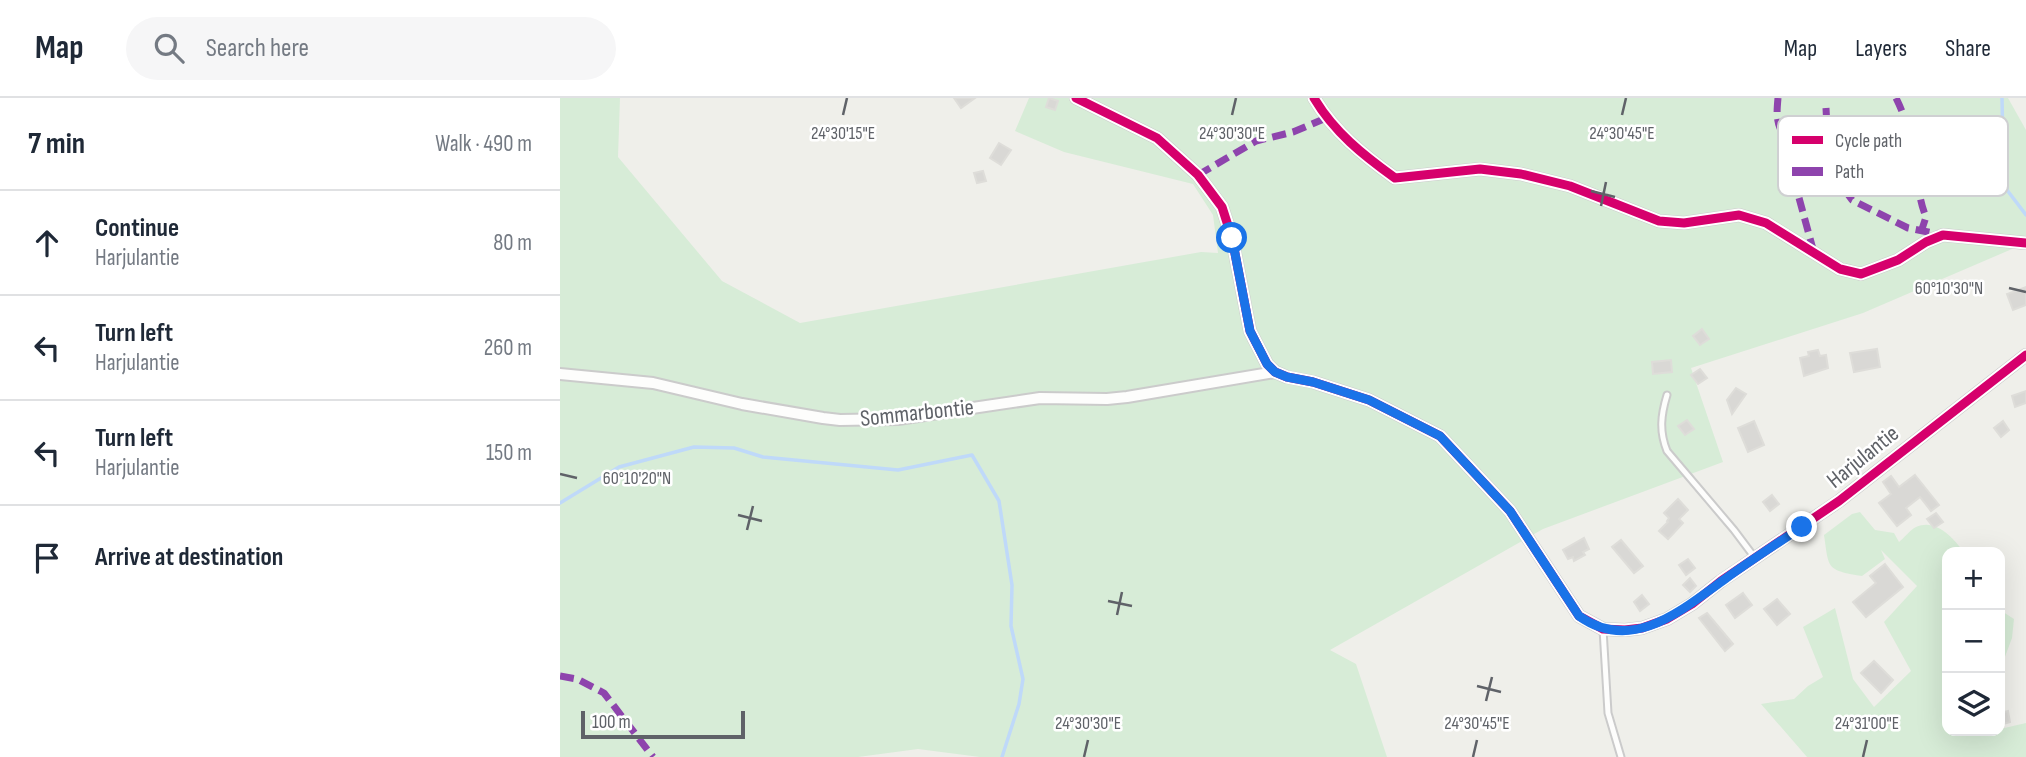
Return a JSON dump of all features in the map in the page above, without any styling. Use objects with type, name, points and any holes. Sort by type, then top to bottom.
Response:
[{"type":"street","points":[[1076,98],[1157,138],[1198,175],[1222,206],[1232,238],[1250,331],[1267,364],[1275,372],[1369,400],[1440,436],[1510,511],[1579,616],[1603,629]]},
{"type":"street","points":[[1314,98],[1326,118],[1360,153],[1395,178],[1480,169],[1521,174],[1570,186],[1659,220],[1684,223],[1739,215],[1766,223],[1840,269],[1861,274],[1898,260],[1926,242],[1943,235],[2026,243]]},
{"type":"street","name":"Harjulantie","points":[[1603,629],[1625,630],[1667,619],[1692,604],[1839,501],[2026,355]]},
{"type":"street","name":"Sommarbontie","points":[[560,374],[653,383],[742,404],[823,418],[877,420],[1040,398],[1107,399],[1275,372]]},
{"type":"lane","points":[[1667,395],[1661,426],[1667,451],[1755,558]]},
{"type":"lane","points":[[1603,629],[1608,713],[1621,757]]},
{"type":"green space","points":[[560,98],[620,98],[618,157],[722,281],[800,323],[1201,252],[1218,253],[1213,215],[1193,184],[1064,152],[1015,131],[1029,98],[2008,98],[2026,130],[2026,243],[1863,313],[1691,368],[1723,462],[1543,529],[1330,650],[1356,664],[1387,757],[980,757],[918,749],[858,757],[560,757]]},
{"type":"green space","points":[[1860,512],[1875,530],[1894,533],[1899,542],[1916,527],[1930,525],[1943,531],[1959,547],[1942,547],[1942,736],[2005,736],[2005,728],[2026,723],[2026,757],[1807,757],[1761,704],[1794,699],[1823,677],[1803,627],[1835,608],[1853,679],[1874,707],[1911,671],[1884,622],[1917,586],[1881,550],[1885,559],[1862,576],[1835,569],[1829,561],[1824,535],[1852,514]]},
{"type":"green space","points":[[2005,613],[2014,619],[2012,638],[2005,657]]},
{"type":"building","points":[[954,98],[975,98],[961,108]]},
{"type":"building","points":[[1049,98],[1058,101],[1055,110],[1046,107]]},
{"type":"building","points":[[999,143],[1011,150],[1001,165],[990,158]]},
{"type":"building","points":[[983,171],[986,181],[977,183],[974,173]]},
{"type":"building","points":[[2026,287],[2026,305],[2013,310],[2007,294]]},
{"type":"building","points":[[1702,329],[1709,339],[1700,345],[1693,336]]},
{"type":"building","points":[[1877,349],[1880,367],[1854,372],[1850,353]]},
{"type":"building","points":[[1818,350],[1820,356],[1826,355],[1828,368],[1804,376],[1800,358],[1809,356],[1808,352]]},
{"type":"building","points":[[1671,360],[1672,372],[1653,374],[1652,362]]},
{"type":"building","points":[[1700,369],[1707,378],[1698,384],[1691,375]]},
{"type":"building","points":[[1736,388],[1746,394],[1732,414],[1727,400]]},
{"type":"building","points":[[2026,391],[2026,403],[2015,407],[2012,396]]},
{"type":"building","points":[[1687,420],[1694,429],[1685,435],[1678,426]]},
{"type":"building","points":[[1754,421],[1764,445],[1748,452],[1738,428]]},
{"type":"building","points":[[2003,421],[2009,430],[2001,437],[1994,428]]},
{"type":"building","points":[[1915,475],[1939,505],[1931,511],[1920,497],[1906,508],[1911,515],[1897,526],[1879,503],[1891,494],[1883,482],[1891,476],[1899,487]]},
{"type":"building","points":[[1772,495],[1779,504],[1770,511],[1763,502]]},
{"type":"building","points":[[1678,499],[1688,510],[1679,519],[1683,523],[1668,539],[1659,531],[1668,522],[1669,518],[1664,513]]},
{"type":"building","points":[[1936,513],[1943,522],[1934,528],[1927,519]]},
{"type":"building","points":[[1584,538],[1589,549],[1583,552],[1585,555],[1574,561],[1573,557],[1568,559],[1563,550]]},
{"type":"building","points":[[1621,540],[1643,566],[1634,573],[1612,547]]},
{"type":"building","points":[[1688,559],[1695,568],[1686,575],[1679,565]]},
{"type":"building","points":[[1885,564],[1903,587],[1866,617],[1853,602],[1876,583],[1870,576]]},
{"type":"building","points":[[1690,578],[1696,586],[1690,592],[1683,585]]},
{"type":"building","points":[[1743,593],[1752,605],[1735,618],[1726,605]]},
{"type":"building","points":[[1642,595],[1649,604],[1640,611],[1634,602]]},
{"type":"building","points":[[1777,599],[1790,614],[1777,625],[1764,609]]},
{"type":"building","points":[[1707,613],[1733,644],[1725,651],[1699,618]]},
{"type":"building","points":[[1874,661],[1893,680],[1881,693],[1861,673]]},
{"type":"building","points":[[2008,711],[2010,722],[2005,724],[2005,712]]},
{"type":"waterway","points":[[2002,98],[2002,116]]},
{"type":"waterway","points":[[2008,191],[2026,215]]},
{"type":"waterway","points":[[560,503],[619,467],[694,447],[734,448],[763,457],[898,470],[972,455],[999,501],[1012,585],[1011,626],[1023,679],[1019,704],[1002,757]]},
{"type":"marked path","points":[[1778,98],[1778,121]]},
{"type":"marked path","points":[[1896,98],[1903,116]]},
{"type":"marked path","points":[[1826,108],[1826,116]]},
{"type":"marked path","points":[[1198,175],[1256,141],[1293,132],[1326,118]]},
{"type":"marked path","points":[[1799,196],[1814,253]]},
{"type":"marked path","points":[[1849,196],[1852,200],[1908,228],[1943,235]]},
{"type":"marked path","points":[[1920,196],[1926,217],[1922,229]]},
{"type":"marked path","points":[[560,676],[577,679],[604,693],[653,757]]},
{"type":"cycle path","points":[[1076,98],[1157,138],[1198,175],[1222,207],[1232,238],[1250,331],[1267,364],[1275,372],[1287,377],[1313,382],[1369,400],[1440,436],[1510,511],[1579,616],[1603,629],[1642,628],[1667,619],[1692,604],[1721,581],[1839,501],[2026,355]]},
{"type":"cycle path","points":[[1314,98],[1350,142],[1395,178],[1480,169],[1521,174],[1570,186],[1659,221],[1684,223],[1739,215],[1766,223],[1840,269],[1861,274],[1898,260],[1926,242],[1943,235],[2026,243]]},
{"type":"route","points":[[1232,238],[1250,331],[1267,364],[1275,372],[1287,377],[1313,382],[1369,400],[1440,436],[1510,511],[1579,616],[1589,623],[1603,629],[1625,630],[1642,628],[1667,619],[1802,527]]}]
